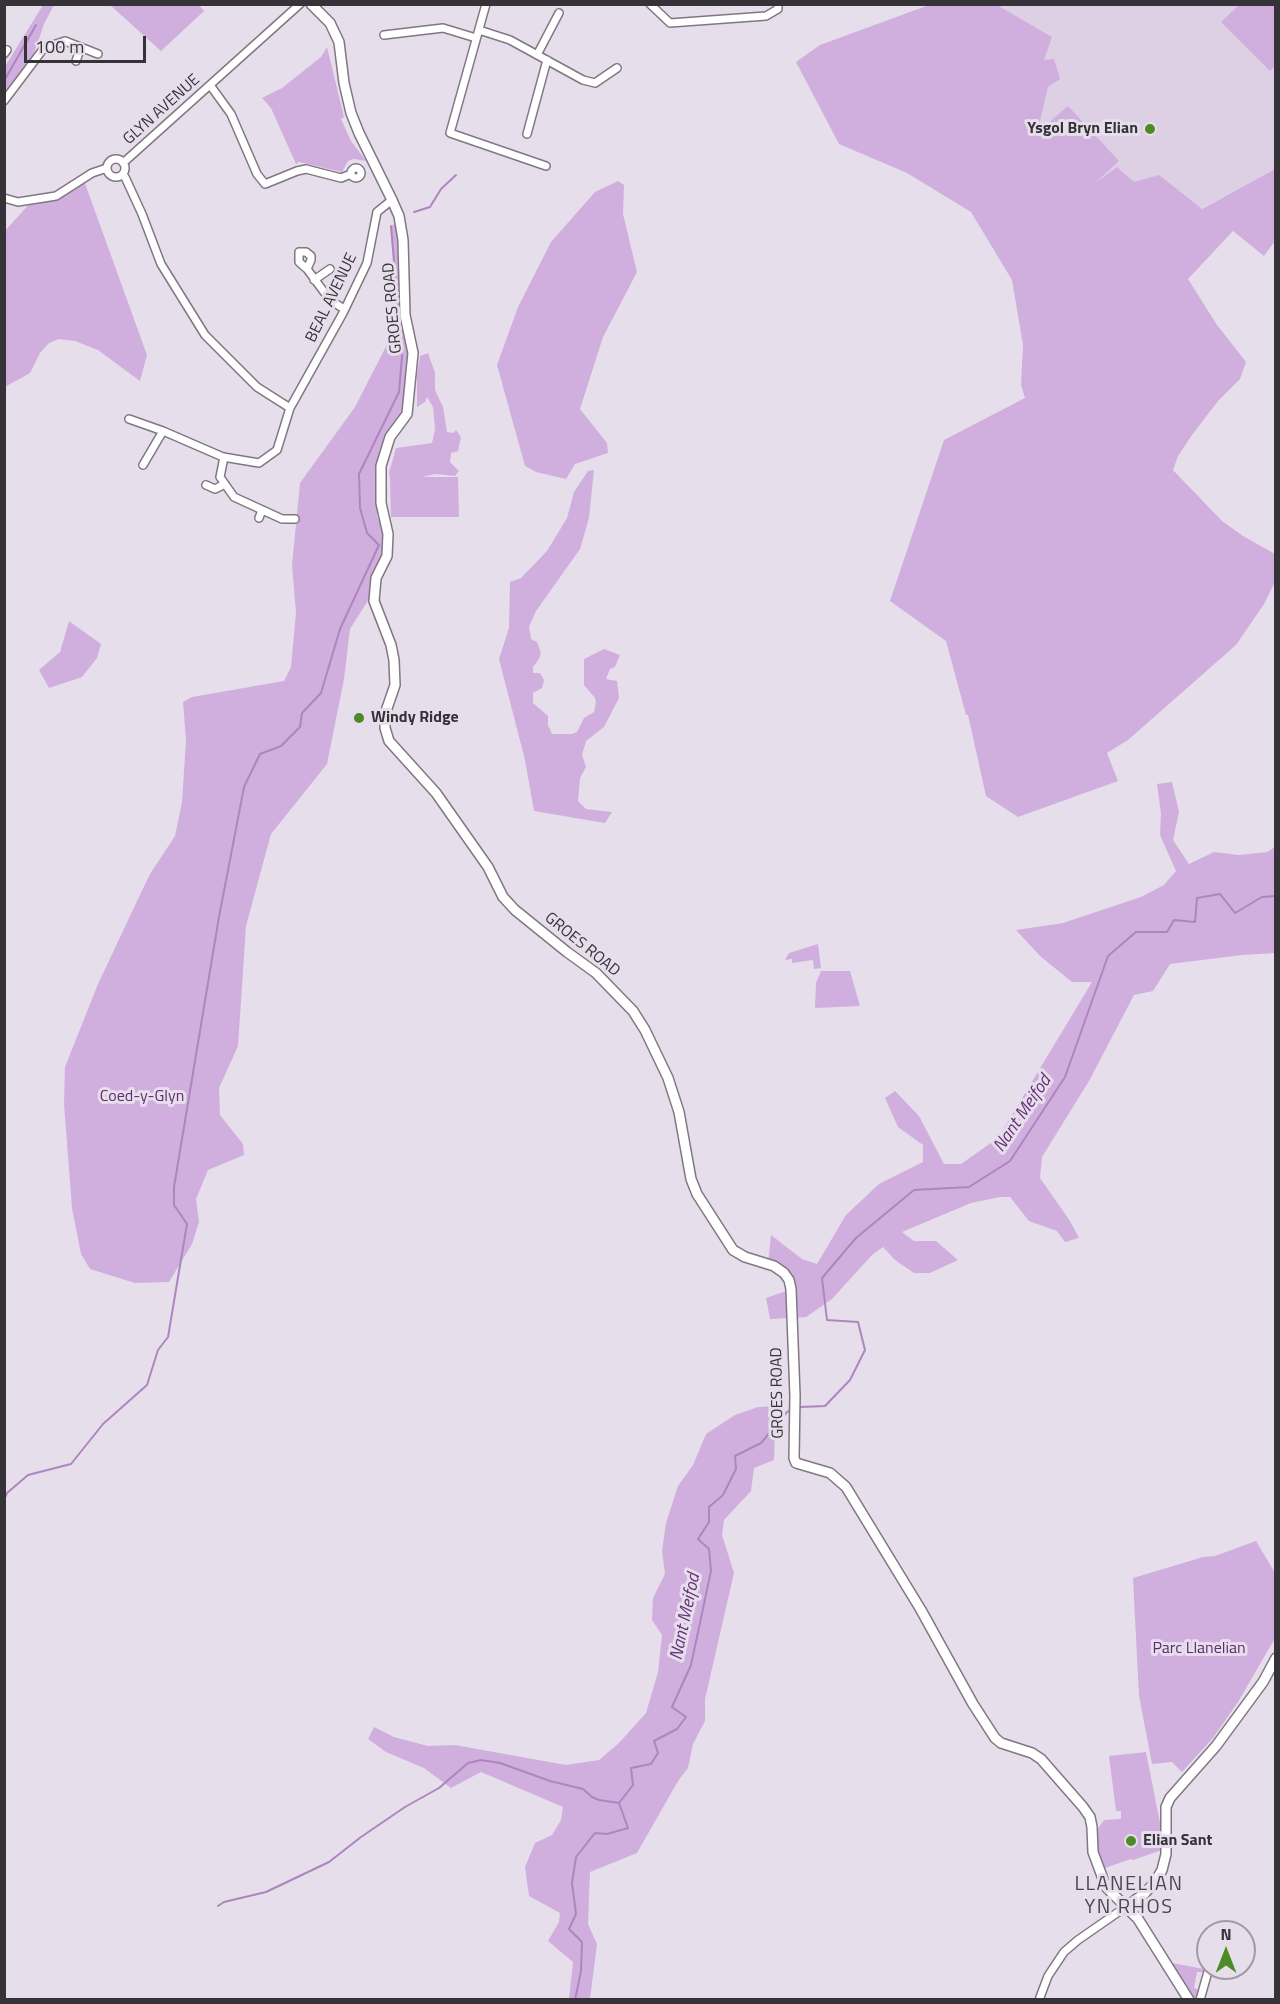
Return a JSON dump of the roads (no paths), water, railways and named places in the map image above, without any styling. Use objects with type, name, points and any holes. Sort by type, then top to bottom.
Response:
[{"type":"street","name":"GLYN AVENUE","points":[[123,163],[300,4]]},
{"type":"street","name":"GROES ROAD","points":[[311,4],[330,22],[339,42],[344,83],[351,113],[393,200],[399,216],[403,240],[405,315],[413,353],[407,414],[390,436],[381,466],[381,503],[388,534],[387,556],[376,578],[374,601],[391,645],[394,660],[396,685],[385,714],[385,728],[389,741],[436,793],[488,867],[503,897],[532,924],[610,985],[633,1011],[658,1055],[674,1094],[691,1179],[697,1194],[734,1250],[745,1257],[774,1266],[789,1280],[795,1396],[794,1458],[796,1463],[830,1473],[846,1487],[995,1738],[1001,1743],[1032,1753],[1041,1759],[1090,1817],[1093,1852],[1106,1887],[1127,1906]]},
{"type":"street","points":[[486,4],[450,133],[546,166]]},
{"type":"street","points":[[650,4],[670,23],[766,16],[778,9],[778,4]]},
{"type":"street","points":[[537,55],[559,13]]},
{"type":"street","points":[[546,18],[554,22]]},
{"type":"street","points":[[384,35],[443,28],[476,38]]},
{"type":"street","points":[[479,30],[510,40],[583,80],[595,83],[608,70],[617,68]]},
{"type":"street","points":[[4,101],[44,48],[64,41],[98,54]]},
{"type":"street","points":[[76,61],[81,47]]},
{"type":"street","points":[[527,134],[547,60]]},
{"type":"street","points":[[210,86],[231,114],[257,174],[265,184],[306,169],[341,178],[351,174]]},
{"type":"street","points":[[6,201],[32,201],[56,196],[92,173],[107,168],[113,160],[123,163],[125,171],[117,177],[111,176],[107,168]]},
{"type":"street","points":[[122,175],[138,204],[161,264],[205,335],[257,387],[290,408]]},
{"type":"street","name":"BEAL AVENUE","points":[[129,419],[225,457],[259,463],[278,450],[290,408],[367,263],[377,212],[393,200]]},
{"type":"street","points":[[307,269],[330,300],[344,309]]},
{"type":"street","points":[[314,280],[330,269]]},
{"type":"street","points":[[143,465],[163,431]]},
{"type":"street","points":[[225,457],[220,477],[234,497],[282,519],[295,519]]},
{"type":"street","points":[[206,485],[215,489],[225,484]]},
{"type":"street","points":[[259,518],[262,510]]},
{"type":"street","points":[[1039,2000],[1048,1976],[1064,1952],[1144,1894],[1155,1882],[1162,1870],[1166,1854],[1166,1807],[1170,1798],[1216,1746],[1263,1682],[1275,1658]]},
{"type":"street","points":[[1127,1906],[1144,1928],[1189,2000]]},
{"type":"street","points":[[1200,2000],[1206,1980]]},
{"type":"waterway","points":[[4,81],[36,25]]},
{"type":"waterway","points":[[414,212],[430,207],[441,189],[456,175]]},
{"type":"waterway","points":[[4,1500],[7,1493],[28,1475],[71,1464],[103,1424],[147,1385],[158,1350],[168,1337],[187,1224],[174,1205],[174,1187],[219,917],[244,787],[260,754],[281,746],[300,727],[302,713],[321,693],[340,629],[379,545],[367,533],[360,508],[359,474],[399,392],[402,357],[391,226]]},
{"type":"waterway","name":"Nant Meifod","points":[[800,1407],[825,1406],[850,1380],[865,1350],[858,1322],[827,1320],[822,1278],[856,1238],[914,1190],[969,1187],[1010,1161],[1065,1077],[1108,956],[1136,932],[1167,932],[1174,920],[1195,922],[1197,898],[1220,894],[1235,913],[1262,897],[1276,896]]},
{"type":"waterway","name":"Nant Meifod","points":[[575,2000],[581,1971],[582,1942],[569,1929],[576,1914],[572,1883],[576,1857],[595,1833],[607,1834],[628,1828],[619,1803],[633,1785],[631,1768],[651,1764],[658,1753],[654,1741],[677,1729],[686,1717],[672,1707],[691,1665],[711,1571],[709,1549],[698,1539],[709,1522],[709,1507],[723,1495],[736,1469],[735,1456],[761,1443],[793,1408]]},
{"type":"waterway","points":[[218,1906],[224,1902],[266,1892],[329,1862],[405,1807],[439,1788],[468,1763],[481,1760],[500,1763],[550,1781],[583,1789],[599,1800],[619,1803]]},
{"type":"place","name":"Ysgol Bryn Elian","points":[[1150,129]]},
{"type":"place","name":"Windy Ridge","points":[[359,718]]},
{"type":"place","name":"Elian Sant","points":[[1131,1841]]},
{"type":"district","name":"LLANELIAN YN RHOS","points":[[1129,1896]]},
{"type":"park label","name":"Coed-y-Glyn","points":[[142,1097]]},
{"type":"park label","name":"Parc Llanelian","points":[[1199,1649]]}]
